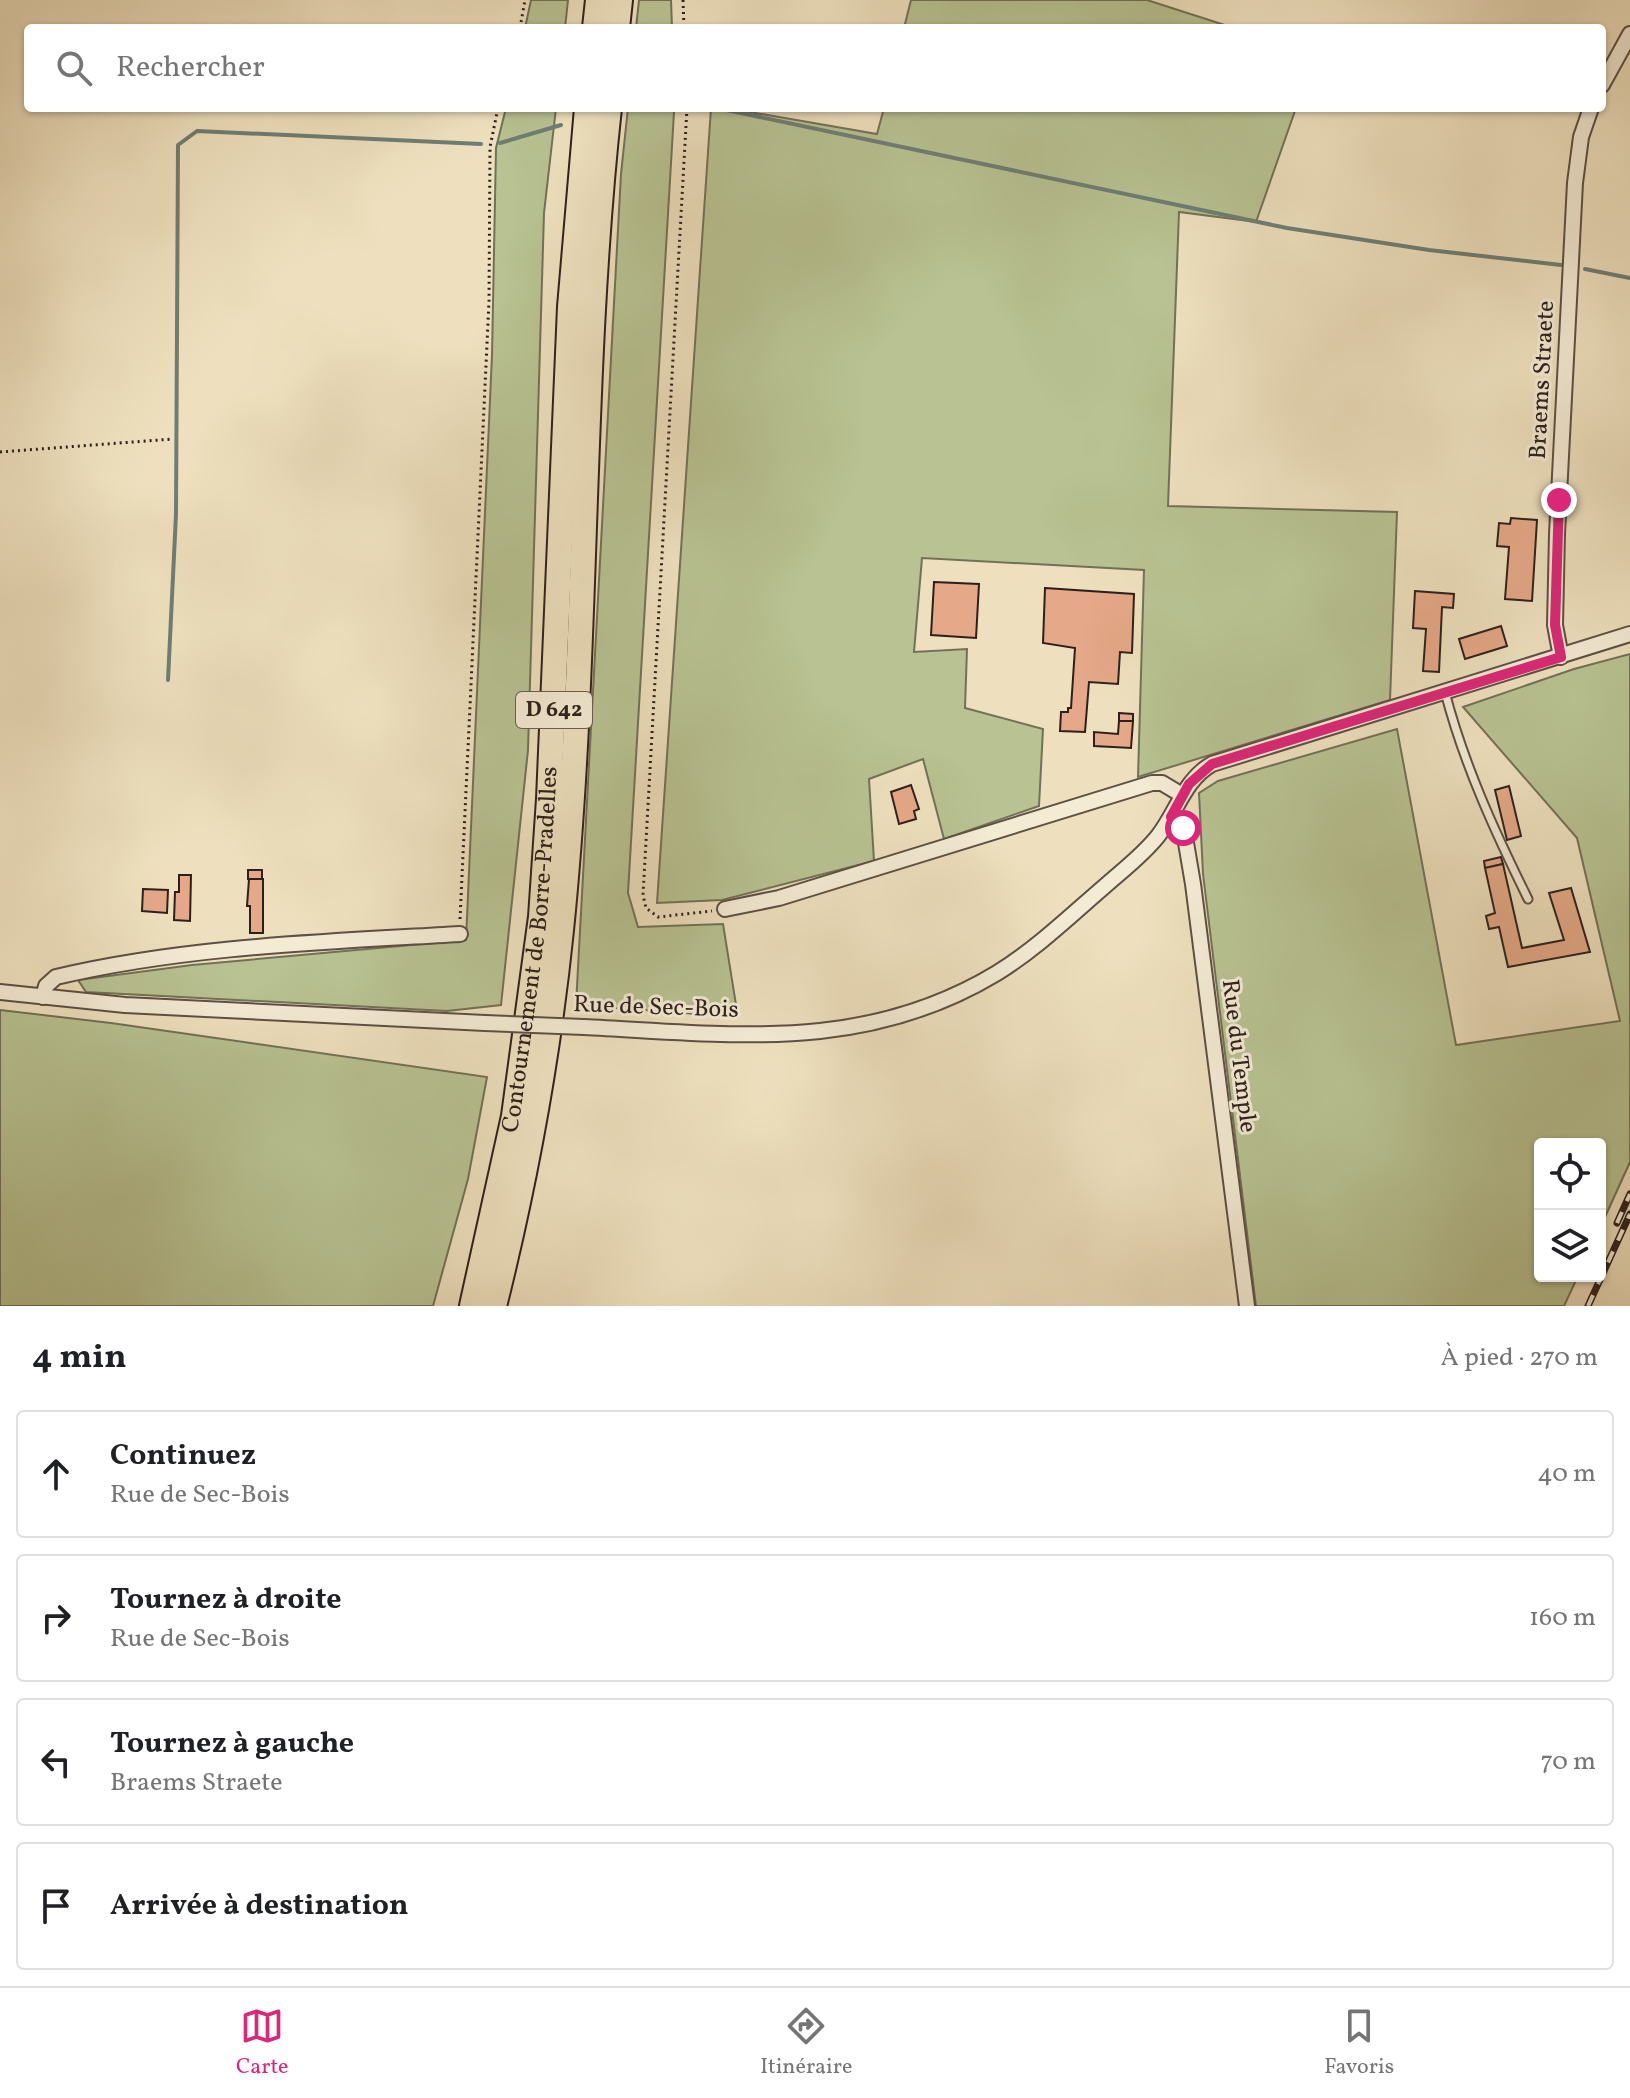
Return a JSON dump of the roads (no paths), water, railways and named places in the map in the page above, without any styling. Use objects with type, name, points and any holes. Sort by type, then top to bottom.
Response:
[{"type":"highway","points":[[595,24],[598,0]]},
{"type":"highway","points":[[617,24],[620,0]]},
{"type":"highway","name":"Contournement de Borre-Pradelles","points":[[472,1306],[514,1116],[541,917],[571,292],[587,112]]},
{"type":"highway","name":"D 642","points":[[494,1306],[536,1113],[561,927],[572,768],[592,304],[609,112]]},
{"type":"street","points":[[1606,78],[1630,34]]},
{"type":"street","name":"Braems Straete","points":[[1561,657],[1555,625],[1556,547],[1575,183],[1581,137],[1590,112]]},
{"type":"street","name":"Rue de Sec-Bois","points":[[0,992],[125,1005],[485,1023],[793,1034],[852,1029],[909,1014],[969,989],[1021,957],[1139,856],[1171,817],[1194,778],[1218,762],[1630,634]]},
{"type":"street","points":[[725,909],[805,890],[1152,783],[1162,783],[1182,795]]},
{"type":"street","name":"Rue du Temple","points":[[1171,817],[1184,831],[1193,884],[1247,1306]]},
{"type":"street","points":[[43,997],[46,986],[56,977],[176,957],[237,949],[460,934]]},
{"type":"lane","points":[[1445,692],[1455,728],[1493,828],[1528,899]]},
{"type":"waterway","points":[[736,112],[1287,228],[1429,250],[1561,265]]},
{"type":"waterway","points":[[500,143],[561,125]]},
{"type":"waterway","points":[[168,680],[176,514],[178,145],[197,131],[481,144]]},
{"type":"waterway","points":[[1585,269],[1630,278]]},
{"type":"railway","points":[[1617,1223],[1630,1194]]},
{"type":"railway","points":[[1588,1306],[1630,1214]]}]
